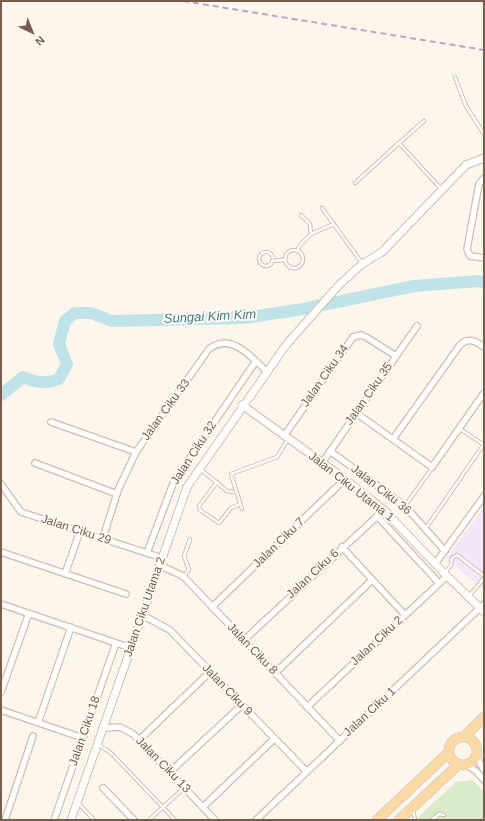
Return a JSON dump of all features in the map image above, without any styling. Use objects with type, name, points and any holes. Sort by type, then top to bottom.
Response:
[{"type":"main road","points":[[377,820],[448,753],[453,741],[464,737],[484,717]]},
{"type":"main road","points":[[464,737],[472,740],[476,752]]},
{"type":"main road","points":[[448,753],[452,762],[462,765],[470,764],[484,739]]},
{"type":"main road","points":[[399,820],[412,807],[462,765]]},
{"type":"street","name":"Jalan Ciku Utama 2","points":[[70,820],[187,487],[242,406],[286,345],[338,286],[362,264],[382,252],[466,165],[484,158]]},
{"type":"street","points":[[484,178],[479,184],[467,249],[470,256],[484,258]]},
{"type":"street","name":"Jalan Ciku 35","points":[[322,463],[417,326]]},
{"type":"street","name":"Jalan Ciku 34","points":[[286,437],[353,337],[359,335],[366,337],[396,356]]},
{"type":"street","points":[[393,439],[460,345],[470,340],[484,347]]},
{"type":"street","name":"Jalan Ciku 33","points":[[103,538],[117,494],[136,452],[212,347],[222,342],[232,343],[256,361],[267,372]]},
{"type":"street","name":"Jalan Ciku 32","points":[[147,553],[174,481],[256,361]]},
{"type":"street","points":[[356,413],[432,467],[484,393]]},
{"type":"street","name":"Jalan Ciku Utama 1","points":[[242,406],[345,479],[384,510],[435,564],[483,608]]},
{"type":"street","points":[[51,422],[136,452]]},
{"type":"street","name":"Jalan Ciku 36","points":[[330,451],[405,506],[445,551]]},
{"type":"street","points":[[35,463],[117,494]]},
{"type":"street","name":"Jalan Ciku 7","points":[[212,607],[345,479]]},
{"type":"street","name":"Jalan Ciku 29","points":[[2,485],[21,512],[162,558]]},
{"type":"street","points":[[435,564],[484,496]]},
{"type":"street","name":"Jalan Ciku 6","points":[[244,640],[342,547],[384,510]]},
{"type":"street","points":[[377,516],[439,583]]},
{"type":"street","points":[[65,574],[80,531]]},
{"type":"street","points":[[342,547],[404,614]]},
{"type":"street","points":[[1,552],[126,594]]},
{"type":"street","name":"Jalan Ciku 8","points":[[159,565],[183,576],[340,741]]},
{"type":"street","name":"Jalan Ciku 2","points":[[307,706],[439,583],[446,574]]},
{"type":"street","points":[[275,673],[372,580]]},
{"type":"street","points":[[1,604],[131,648]]},
{"type":"street","name":"Jalan Ciku 1","points":[[256,820],[483,608]]},
{"type":"street","points":[[1,692],[29,613]]},
{"type":"street","name":"Jalan Ciku 9","points":[[142,615],[170,629],[306,772]]},
{"type":"street","points":[[38,723],[71,627]]},
{"type":"street","name":"Jalan Ciku 18","points":[[54,820],[116,643]]},
{"type":"street","points":[[140,739],[210,672]]},
{"type":"street","points":[[170,772],[242,705]]},
{"type":"street","points":[[1,710],[83,738]]},
{"type":"street","name":"Jalan Ciku 13","points":[[102,728],[120,727],[140,739],[215,820]]},
{"type":"street","points":[[5,819],[33,736]]},
{"type":"street","points":[[203,806],[274,739]]},
{"type":"street","points":[[476,752],[484,770]]},
{"type":"street","points":[[462,765],[476,771],[484,780]]},
{"type":"street","points":[[104,788],[134,820]]},
{"type":"lane","points":[[455,77],[466,106],[484,134]]},
{"type":"lane","points":[[355,183],[424,121]]},
{"type":"lane","points":[[399,143],[442,190]]},
{"type":"lane","points":[[322,208],[362,264]]},
{"type":"lane","points":[[301,215],[310,224],[311,234]]},
{"type":"lane","points":[[285,260],[288,252],[297,251],[311,234],[334,224]]},
{"type":"lane","points":[[285,260],[290,267],[299,266],[302,258],[297,251]]},
{"type":"lane","points":[[272,261],[272,258],[268,253],[265,252],[259,256],[260,263],[267,266],[272,261],[285,260]]},
{"type":"lane","points":[[425,528],[484,445],[459,428]]},
{"type":"lane","points":[[242,509],[231,474],[276,458],[286,437]]},
{"type":"lane","points":[[405,506],[432,467]]},
{"type":"lane","points":[[199,469],[228,491],[236,492]]},
{"type":"lane","points":[[217,482],[199,506],[200,510],[218,523],[231,508],[240,504]]},
{"type":"lane","points":[[183,576],[189,570],[184,556],[190,539]]},
{"type":"lane","points":[[446,574],[450,567],[452,558],[457,555],[484,577],[469,596]]},
{"type":"lane","points":[[97,744],[110,753],[174,820]]},
{"type":"lane","points":[[149,820],[184,787]]},
{"type":"lane","points":[[77,802],[94,820]]},
{"type":"lane","points":[[412,807],[415,820]]},
{"type":"lane","points":[[432,820],[439,814],[444,815]]},
{"type":"shaded area","points":[[484,507],[484,591],[446,558]]},
{"type":"green space","points":[[472,780],[484,792],[484,820],[415,820],[456,782]]},
{"type":"waterway","name":"Sungai Kim Kim","points":[[1,395],[23,377],[41,382],[49,382],[59,379],[67,364],[59,344],[65,321],[75,313],[91,313],[112,321],[244,318],[303,309],[414,286],[479,281],[484,283]]},
{"type":"railway","points":[[183,1],[484,50]]}]
